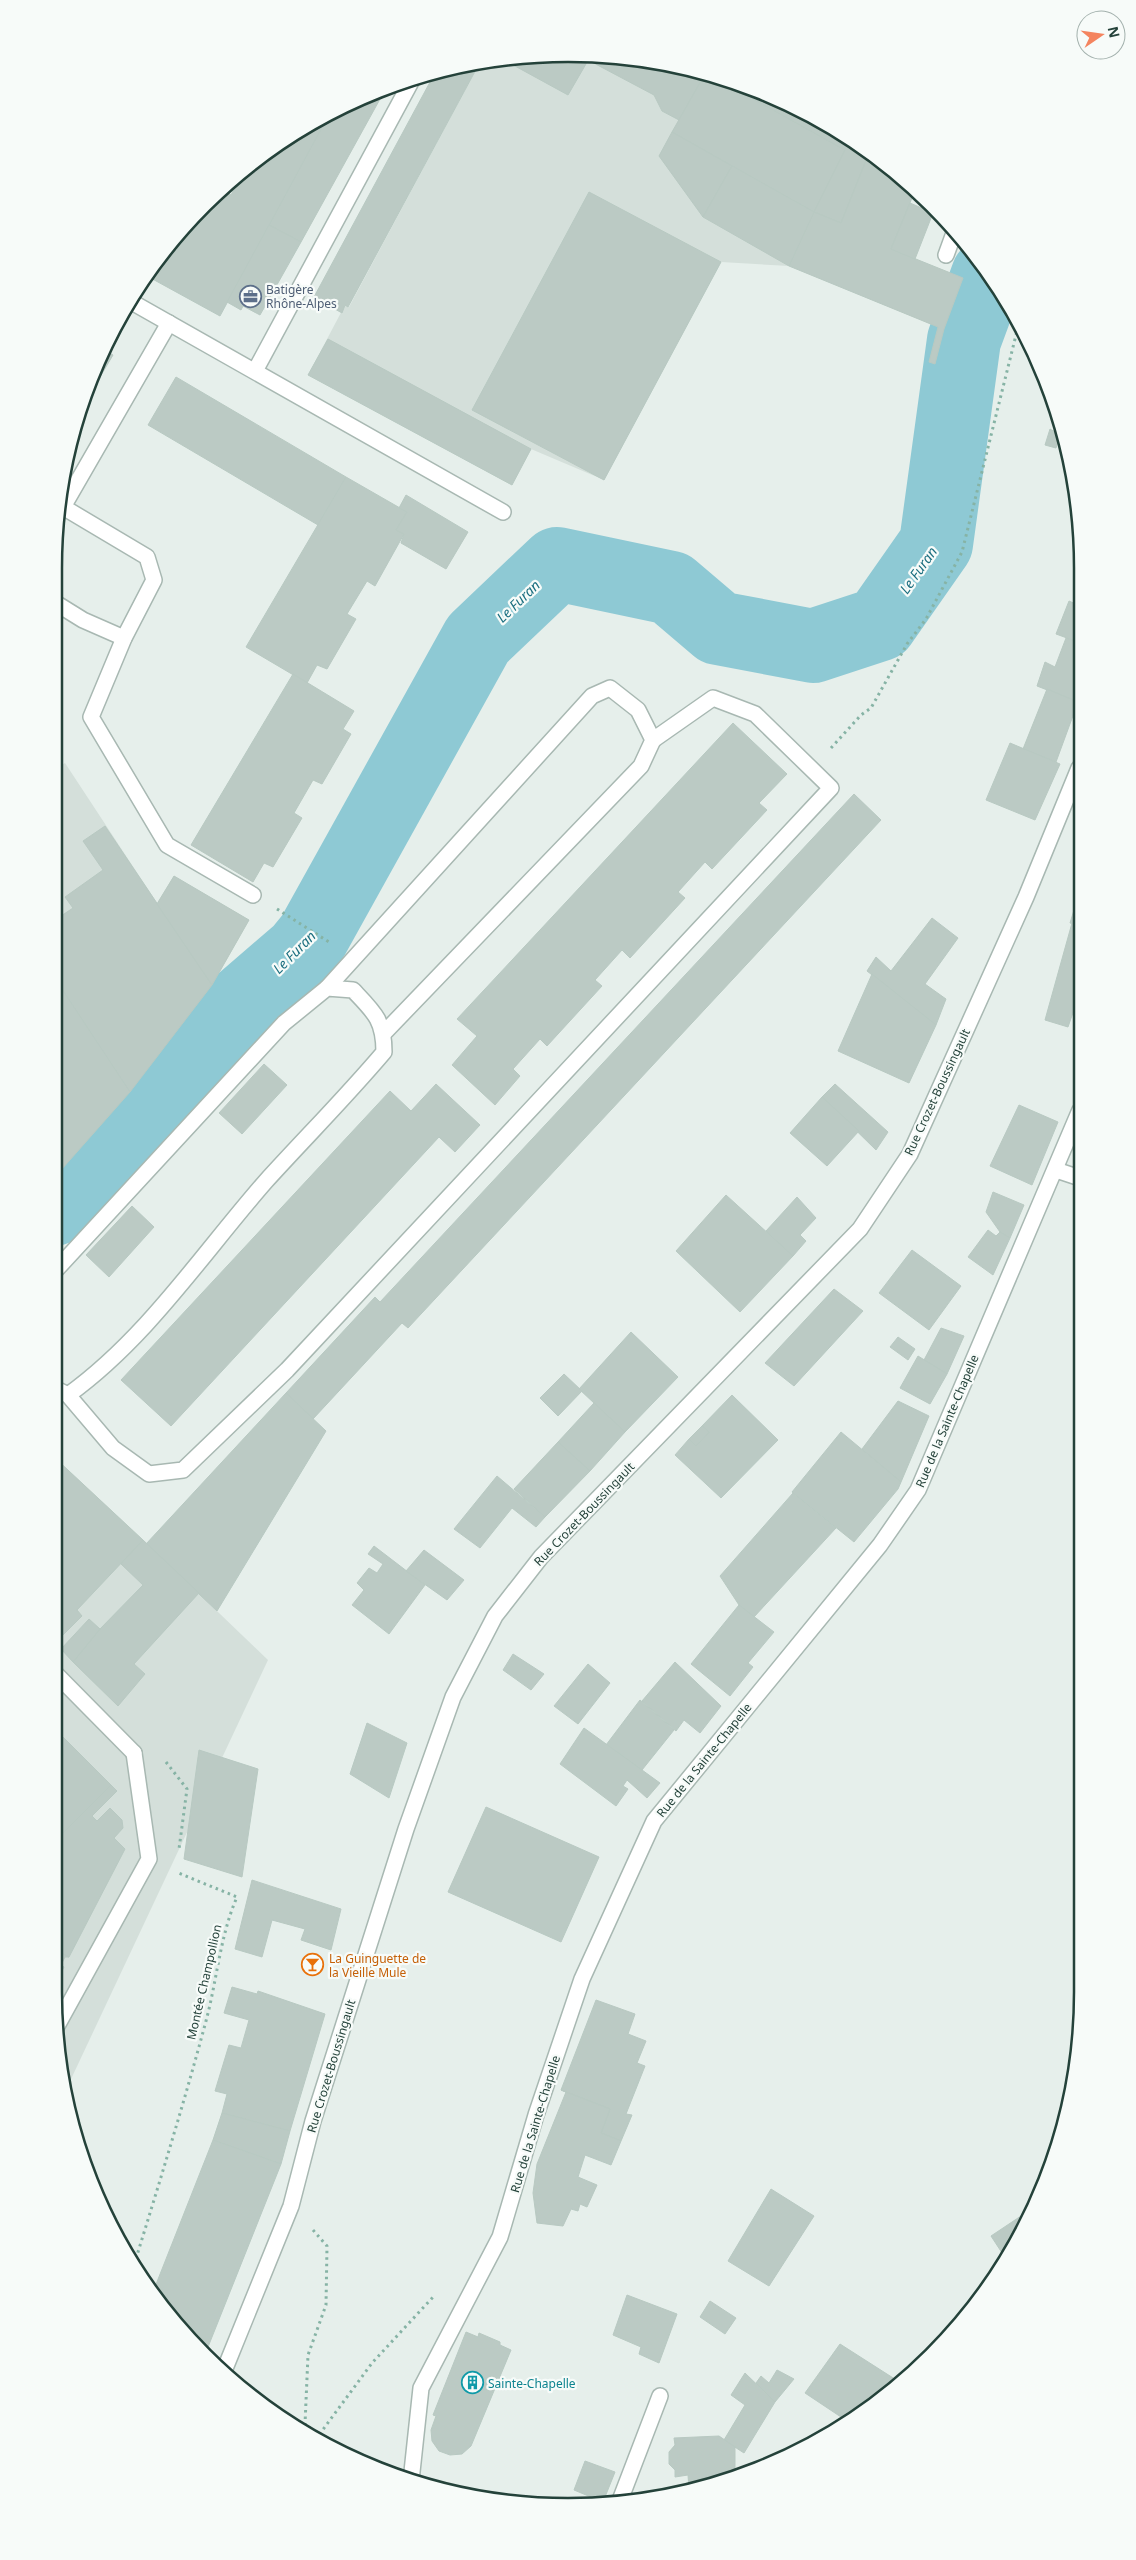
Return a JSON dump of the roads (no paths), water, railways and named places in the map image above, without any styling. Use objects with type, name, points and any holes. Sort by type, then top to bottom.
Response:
[{"type":"street","points":[[255,371],[407,89]]},
{"type":"street","points":[[946,255],[952,239]]},
{"type":"street","points":[[137,305],[503,512]]},
{"type":"street","points":[[68,496],[169,323]]},
{"type":"street","points":[[66,509],[147,557],[154,580],[124,638],[91,717],[167,845],[253,895]]},
{"type":"street","points":[[62,607],[83,620],[124,638]]},
{"type":"street","points":[[62,1263],[284,1023],[327,988],[592,696],[610,688],[638,710],[653,740]]},
{"type":"street","points":[[62,1392],[68,1395],[113,1448],[149,1474],[184,1470],[287,1370],[832,788],[755,714],[713,698],[653,740],[641,766],[384,1033]]},
{"type":"street","name":"Rue Crozet-Boussingault","points":[[227,2364],[291,2206],[313,2121],[406,1829],[453,1697],[494,1616],[541,1557],[860,1229],[910,1154],[1026,897],[1074,780]]},
{"type":"street","points":[[68,1395],[98,1373],[167,1300],[266,1181],[342,1101],[384,1052],[384,1033],[377,1014],[353,990],[327,988]]},
{"type":"street","name":"Rue de la Sainte-Chapelle","points":[[412,2473],[421,2388],[500,2237],[536,2115],[582,1979],[654,1821],[880,1545],[918,1490],[1074,1125]]},
{"type":"street","points":[[1056,1170],[1074,1176]]},
{"type":"street","points":[[62,1680],[134,1753],[149,1859],[63,2014]]},
{"type":"street","points":[[622,2494],[660,2396]]},
{"type":"waterway","name":"Le Furan","points":[[62,1200],[242,1002],[300,952],[313,936],[478,639],[557,564],[671,588],[718,628],[813,646],[880,624],[936,544],[964,340],[985,283]]},
{"type":"place","name":"Batigère Rhône-Alpes","points":[[250,296]]},
{"type":"place","name":"La Guinguette de la Vieille Mule","points":[[313,1965]]},
{"type":"place","name":"Sainte-Chapelle","points":[[472,2383]]}]
